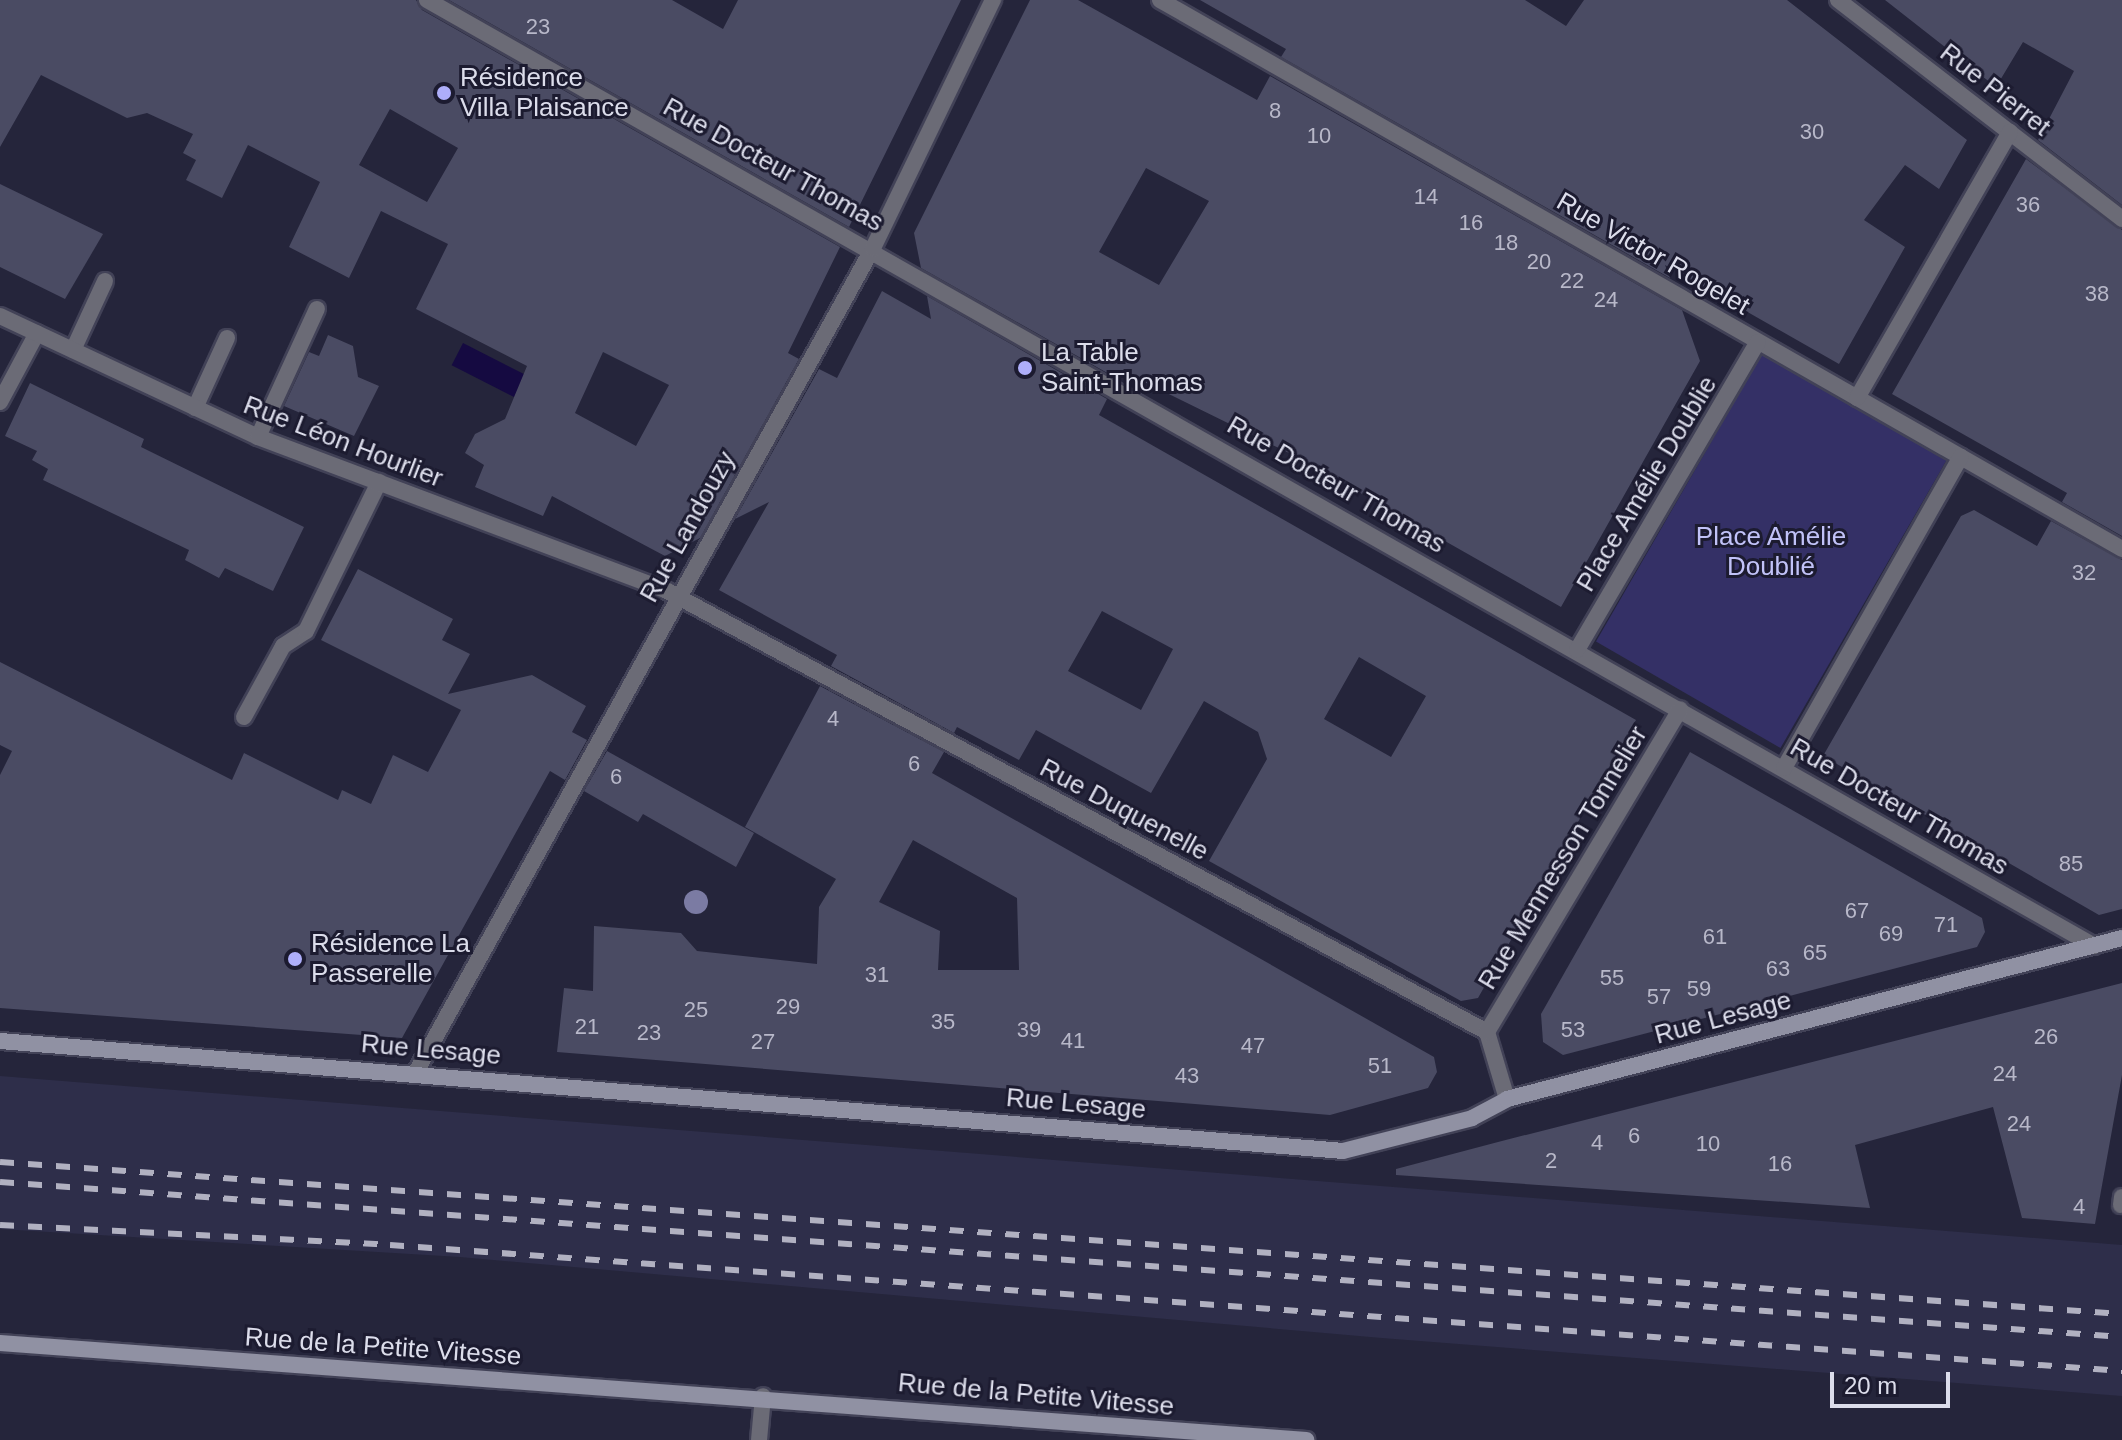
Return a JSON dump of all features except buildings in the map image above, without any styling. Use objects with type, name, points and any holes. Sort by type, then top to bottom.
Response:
[{"type":"street","name":"Rue Docteur Thomas","points":[[427,0],[873,248],[2094,946]]},
{"type":"street","name":"Rue Landouzy","points":[[416,1072],[676,597],[873,248],[993,0]]},
{"type":"street","name":"Rue Victor Rogelet","points":[[1160,0],[2122,549]]},
{"type":"street","name":"Rue Pierret","points":[[1838,0],[2122,219]]},
{"type":"street","points":[[1857,398],[2010,132]]},
{"type":"street","points":[[73,350],[105,281]]},
{"type":"street","points":[[258,437],[317,309]]},
{"type":"street","name":"Rue Léon Hourlier","points":[[0,316],[258,437],[676,597]]},
{"type":"street","points":[[0,402],[37,333]]},
{"type":"street","points":[[195,408],[227,338]]},
{"type":"street","name":"Place Amélie Doublie","points":[[1577,650],[1758,342]]},
{"type":"street","points":[[1784,768],[1961,457]]},
{"type":"street","points":[[244,717],[283,646],[306,631],[379,482]]},
{"type":"street","name":"Rue Duquenelle","points":[[676,597],[1487,1032]]},
{"type":"street","name":"Rue Mennesson Tonnelier","points":[[1487,1032],[1680,709]]},
{"type":"street","name":"Rue Lesage","points":[[0,1041],[416,1072],[1343,1151],[1472,1118],[1507,1099],[2122,938]]},
{"type":"street","points":[[1487,1032],[1507,1099]]},
{"type":"street","name":"Rue de la Petite Vitesse","points":[[0,1343],[763,1396],[1303,1440]]},
{"type":"street","points":[[759,1440],[763,1396]]},
{"type":"shaded area","points":[[463,343],[525,375],[514,397],[452,365]]},
{"type":"shaded area","points":[[0,1076],[2122,1245],[2122,1396],[1382,1338],[460,1257],[0,1229]]},
{"type":"green space","name":"Place Amélie Doublié","points":[[1762,354],[1946,460],[1780,748],[1596,642]]},
{"type":"railway","points":[[0,1162],[2122,1314]]},
{"type":"railway","points":[[0,1182],[2122,1337]]},
{"type":"railway","points":[[0,1225],[390,1245],[2122,1371]]},
{"type":"place","name":"Résidence Villa Plaisance","points":[[444,93]]},
{"type":"place","name":"La Table Saint-Thomas","points":[[1025,368]]},
{"type":"place","name":"Résidence La Passerelle","points":[[295,959]]}]
